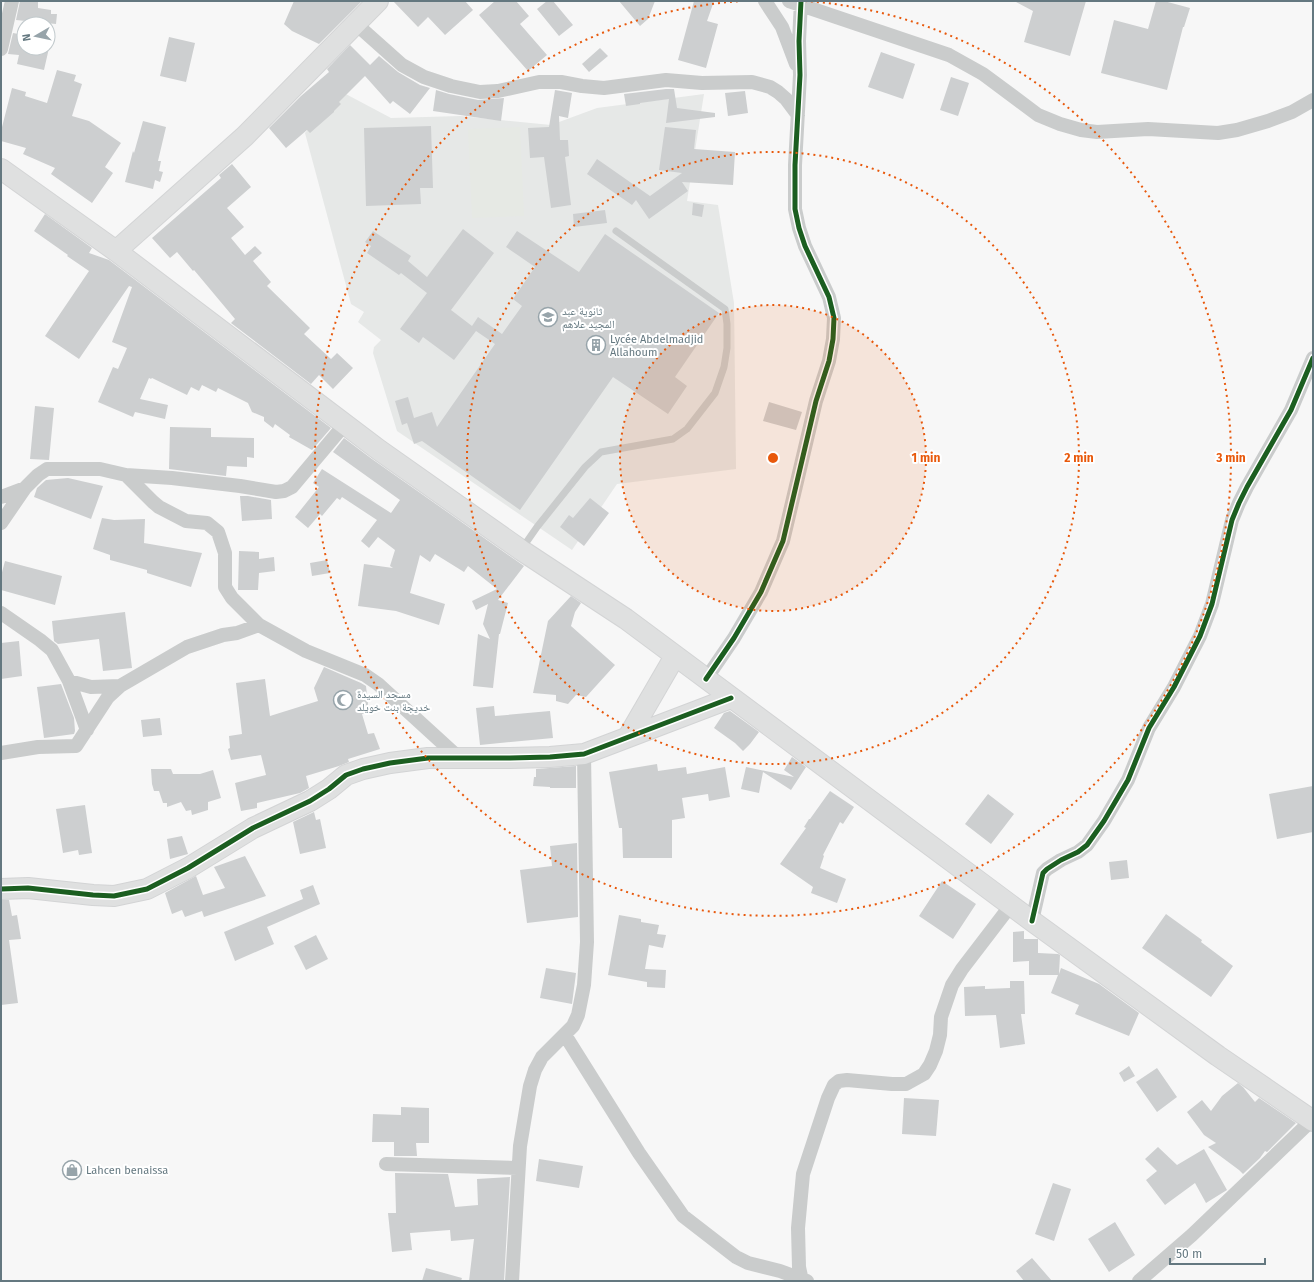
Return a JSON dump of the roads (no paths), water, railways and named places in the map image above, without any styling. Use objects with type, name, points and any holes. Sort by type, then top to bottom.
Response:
[{"type":"main road","points":[[116,251],[245,136],[378,1]]},
{"type":"main road","points":[[1,169],[116,251],[379,450],[521,550],[626,619],[1032,921],[1218,1056],[1312,1120]]},
{"type":"main road","points":[[628,737],[675,656]]},
{"type":"main road","points":[[1,889],[28,888],[114,896],[148,889],[188,868],[253,828],[310,801],[329,789],[346,775],[363,769],[390,763],[428,758],[542,758],[584,754],[731,698]]},
{"type":"street","points":[[1,48],[12,1]]},
{"type":"street","points":[[765,1],[782,27],[800,75]]},
{"type":"street","points":[[706,679],[734,638],[761,592],[783,541],[816,402],[829,360],[833,339],[834,318],[829,297],[805,246],[795,209],[800,75],[797,2],[949,55],[983,74],[1038,115],[1060,124],[1081,130],[1097,132],[1148,129],[1218,133],[1237,130],[1268,121],[1292,112],[1313,100]]},
{"type":"street","points":[[356,24],[402,65],[424,77],[451,86],[473,91],[498,91],[539,82],[561,82],[604,88],[666,80],[702,83],[752,82],[770,87],[778,92],[786,99],[798,115]]},
{"type":"street","points":[[1032,921],[1043,873],[1061,860],[1083,848],[1104,821],[1128,780],[1149,728],[1174,687],[1200,636],[1212,604],[1232,520],[1247,487],[1291,410],[1313,358]]},
{"type":"street","points":[[1,523],[25,488],[38,475],[47,469],[52,468],[100,469],[126,474],[240,486],[276,492],[284,491],[292,487],[345,424]]},
{"type":"street","points":[[126,474],[153,502],[160,507],[186,521],[207,523],[218,532],[225,553],[225,587],[232,598],[259,625],[306,651],[365,675],[378,684],[459,758]]},
{"type":"street","points":[[1,496],[25,488]]},
{"type":"street","points":[[1,614],[40,640],[52,650],[69,681],[86,730]]},
{"type":"street","points":[[1,753],[38,747],[72,747],[78,743],[108,697],[120,686],[187,647],[223,634],[237,633],[259,625]]},
{"type":"street","points":[[69,681],[91,687],[120,686]]},
{"type":"street","points":[[512,1281],[520,1146],[530,1086],[535,1070],[542,1057],[573,1026],[578,1016],[584,985],[587,942],[584,754]]},
{"type":"street","points":[[804,1280],[799,1267],[798,1228],[803,1174],[828,1098],[834,1085],[839,1081],[847,1080],[906,1084],[924,1074],[930,1065],[936,1050],[940,1034],[941,1017],[952,985],[962,969],[1011,905]]},
{"type":"street","points":[[565,1035],[639,1153],[683,1216],[736,1257],[748,1263],[780,1271],[804,1280]]},
{"type":"street","points":[[1139,1281],[1192,1235],[1312,1120]]},
{"type":"street","points":[[386,1164],[518,1168]]},
{"type":"lane","points":[[521,550],[537,527],[585,467],[600,452],[673,440],[687,429],[715,393],[724,367],[727,348],[727,324],[725,309],[616,230]]},
{"type":"place","name":"ثانوية عبد المجيد علاهم","points":[[548,317]]},
{"type":"place","name":"Lycée Abdelmadjid Allahoum","points":[[596,345]]},
{"type":"place","name":"مسجد السيدة خديجة بنت خويلد","points":[[343,700]]},
{"type":"place","name":"Lahcen benaissa","points":[[72,1170]]}]
